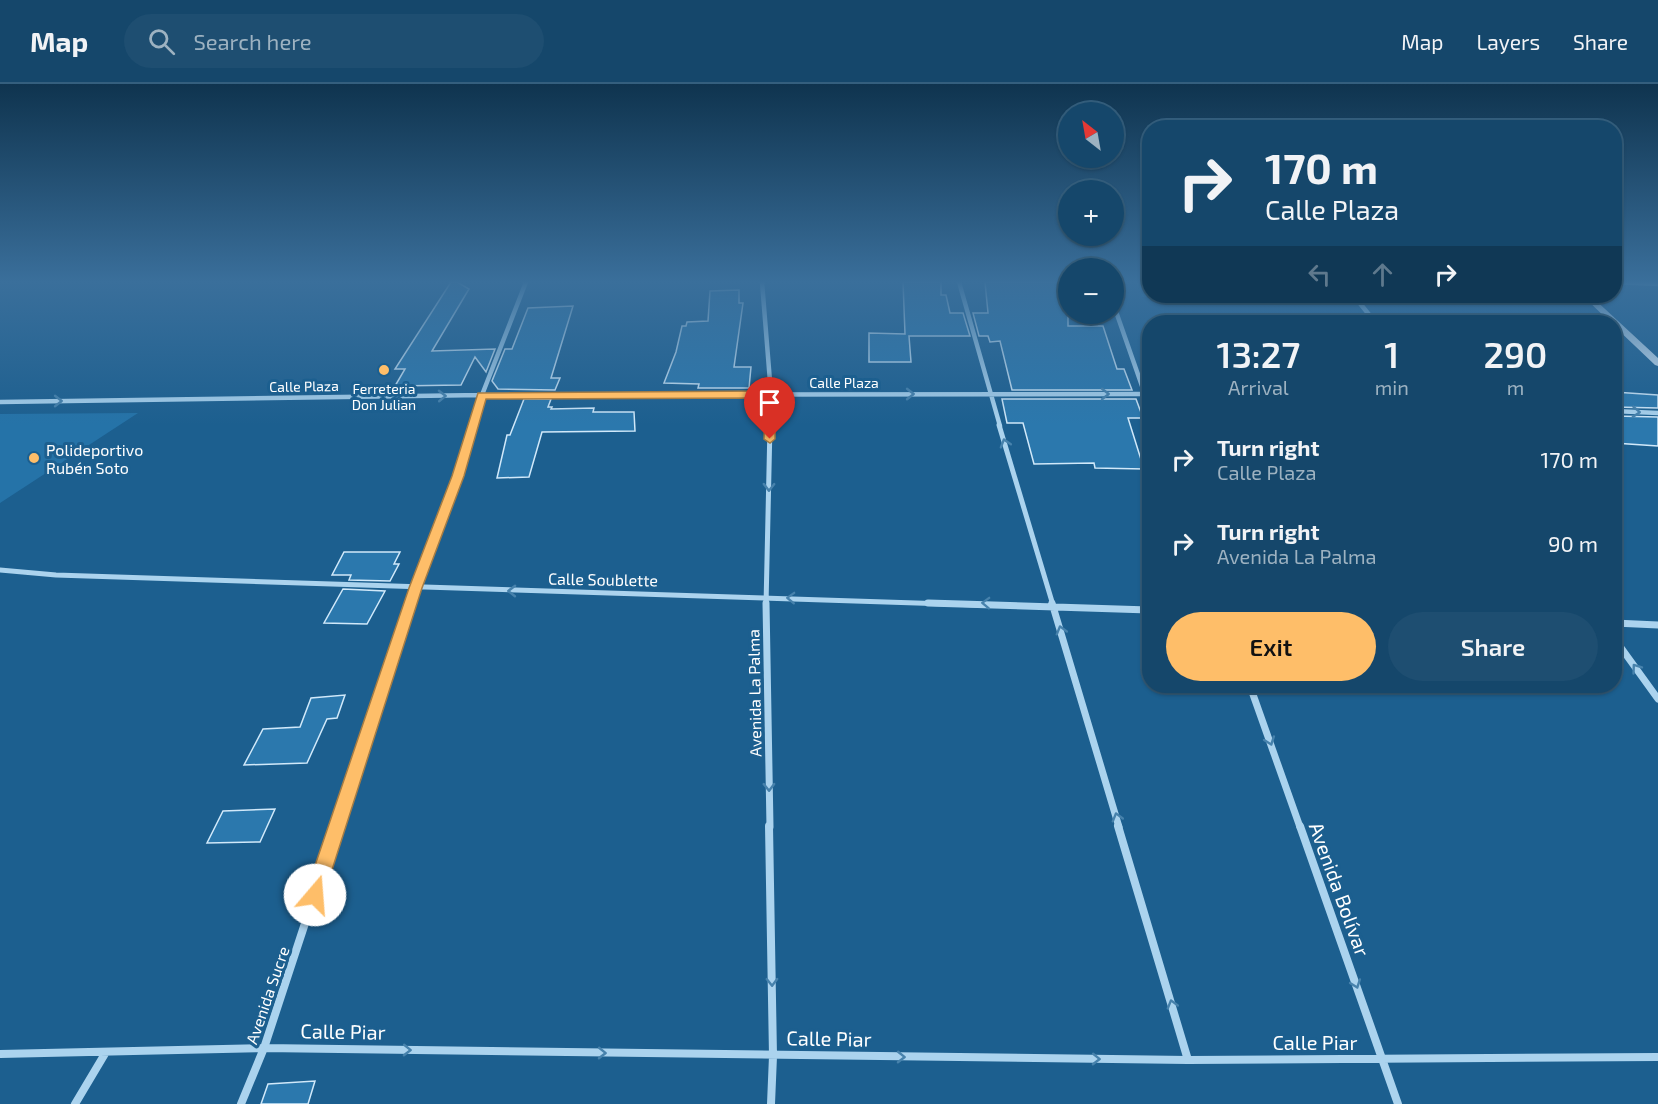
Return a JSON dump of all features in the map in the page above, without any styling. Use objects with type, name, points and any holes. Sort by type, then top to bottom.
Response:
[{"type":"street","name":"Avenida Sucre","points":[[241,1104],[264,1048],[416,588],[458,476],[482,396],[508,330]]},
{"type":"street","name":"Avenida La Palma","points":[[766,330],[771,394],[766,597],[773,1056],[771,1104]]},
{"type":"street","points":[[972,330],[1188,1060]]},
{"type":"street","points":[[1123,330],[1142,381]]},
{"type":"street","points":[[1623,330],[1658,363]]},
{"type":"street","name":"Calle Plaza","points":[[0,402],[482,396],[1142,394]]},
{"type":"street","points":[[1622,411],[1658,413]]},
{"type":"street","name":"Calle Soublette","points":[[0,570],[416,588],[1054,605],[1142,610]]},
{"type":"street","points":[[1622,623],[1658,625]]},
{"type":"street","points":[[1622,649],[1658,699]]},
{"type":"street","name":"Avenida Bolívar","points":[[1252,693],[1398,1104]]},
{"type":"street","name":"Calle Piar","points":[[0,1054],[264,1048],[1188,1060],[1658,1057]]},
{"type":"street","points":[[75,1104],[106,1052]]},
{"type":"shaded area","name":"Polideportivo Rubén Soto","points":[[138,413],[0,503],[0,414]]},
{"type":"building","points":[[420,330],[445,330],[432,351],[495,349],[486,372],[475,357],[461,385],[395,386],[405,369],[395,369]]},
{"type":"building","points":[[520,330],[566,330],[551,378],[560,378],[555,390],[498,389],[492,381],[505,349],[512,349]]},
{"type":"building","points":[[681,330],[739,330],[734,367],[751,367],[749,388],[698,388],[699,384],[664,383],[676,352]]},
{"type":"building","points":[[905,330],[968,330],[970,336],[909,336],[911,362],[869,362],[869,333],[905,334]]},
{"type":"building","points":[[977,330],[1104,330],[1117,369],[1124,369],[1132,390],[1012,390],[1000,341],[990,342],[988,336],[979,336]]},
{"type":"building","points":[[1622,393],[1658,395],[1658,408],[1622,407]]},
{"type":"building","points":[[524,399],[551,399],[548,407],[552,407],[551,409],[594,408],[593,412],[634,412],[635,431],[542,432],[529,477],[497,478],[507,435],[510,435]]},
{"type":"building","points":[[1002,399],[1136,399],[1142,418],[1128,418],[1142,469],[1095,468],[1094,463],[1034,464],[1023,423],[1007,423]]},
{"type":"building","points":[[1622,416],[1658,417],[1658,446],[1622,444]]},
{"type":"building","points":[[344,552],[400,552],[394,564],[399,564],[390,581],[349,580],[351,575],[332,575]]},
{"type":"building","points":[[343,589],[385,591],[367,624],[324,623]]},
{"type":"building","points":[[345,695],[337,718],[327,719],[307,763],[244,765],[263,729],[300,727],[311,698]]},
{"type":"building","points":[[275,809],[260,842],[207,843],[223,811]]},
{"type":"building","points":[[315,1081],[308,1104],[261,1104],[268,1084]]},
{"type":"place","name":"Ferreteria Don Julian","points":[[384,370]]},
{"type":"place","name":"Polideportivo Rubén Soto","points":[[34,458]]},
{"type":"route","points":[[315,895],[416,588],[458,476],[482,396],[771,394],[770,439]]}]
